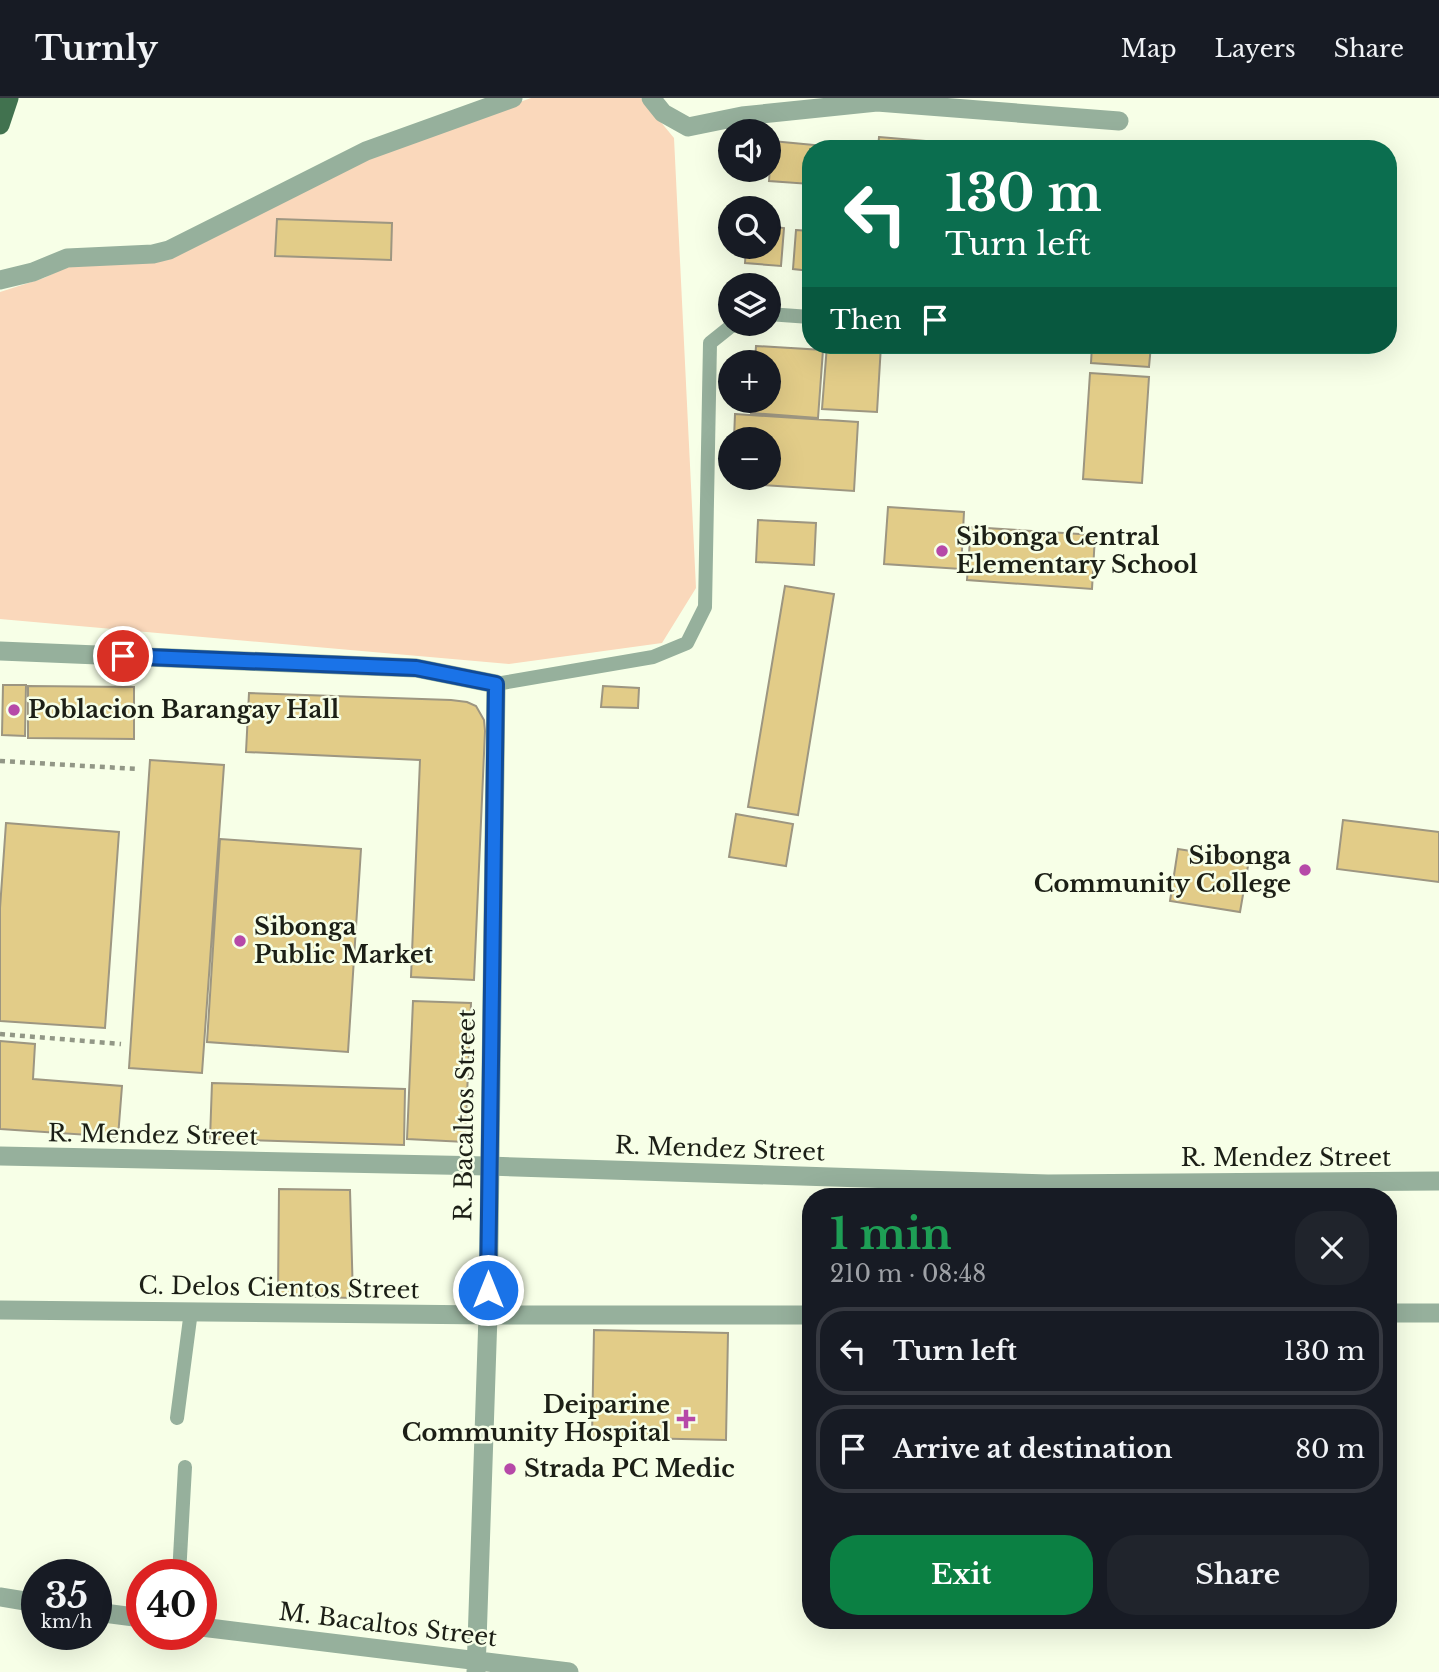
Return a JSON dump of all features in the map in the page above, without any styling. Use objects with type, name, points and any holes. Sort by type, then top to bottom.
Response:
[{"type":"main road","points":[[0,125],[9,98]]},
{"type":"street","points":[[0,280],[33,272],[67,258],[153,254],[169,250],[366,150],[513,98]]},
{"type":"street","points":[[651,98],[663,113],[688,128],[742,116],[877,102],[1119,121]]},
{"type":"street","points":[[0,651],[416,668],[496,684]]},
{"type":"street","name":"R. Bacaltos Street","points":[[476,1666],[488,1315],[496,684]]},
{"type":"street","name":"R. Mendez Street","points":[[0,1156],[488,1166],[1048,1184],[1439,1181]]},
{"type":"street","name":"C. Delos Cientos Street","points":[[0,1310],[802,1315]]},
{"type":"street","points":[[1397,1313],[1439,1313]]},
{"type":"street","points":[[0,1597],[21,1600]]},
{"type":"street","name":"M. Bacaltos Street","points":[[217,1629],[476,1666],[569,1672]]},
{"type":"lane","points":[[781,315],[802,316]]},
{"type":"lane","points":[[496,684],[653,657],[687,643],[705,607],[710,343],[719,336]]},
{"type":"lane","points":[[177,1418],[191,1311]]},
{"type":"lane","points":[[180,1559],[185,1467]]},
{"type":"path","points":[[0,761],[138,769]]},
{"type":"path","points":[[0,1034],[121,1044]]},
{"type":"shaded area","points":[[531,98],[641,98],[674,138],[696,588],[662,643],[509,664],[0,619],[0,292],[44,278],[68,266],[168,260],[344,166]]},
{"type":"building","points":[[879,137],[914,140],[879,140]]},
{"type":"building","points":[[781,142],[802,144],[802,183],[781,182]]},
{"type":"building","points":[[277,219],[392,223],[391,260],[275,256]]},
{"type":"building","points":[[781,228],[784,228],[781,266],[745,263],[745,259],[781,259]]},
{"type":"building","points":[[796,230],[802,230],[802,270],[793,269]]},
{"type":"building","points":[[756,346],[802,349],[802,354],[823,354],[818,418],[751,413],[781,413],[781,350],[756,350]]},
{"type":"building","points":[[826,354],[880,354],[877,412],[822,409]]},
{"type":"building","points":[[1092,354],[1150,354],[1149,367],[1091,363]]},
{"type":"building","points":[[1090,373],[1149,377],[1142,483],[1083,479]]},
{"type":"building","points":[[735,414],[858,422],[854,491],[781,486],[781,427],[734,427]]},
{"type":"building","points":[[888,507],[964,512],[961,569],[884,564]]},
{"type":"building","points":[[758,520],[816,523],[814,565],[756,562]]},
{"type":"building","points":[[971,527],[1095,535],[1092,589],[967,580]]},
{"type":"building","points":[[785,586],[834,594],[798,815],[748,807]]},
{"type":"building","name":"Poblacion Barangay Hall","points":[[3,685],[26,685],[25,736],[2,735]]},
{"type":"building","points":[[28,686],[134,687],[134,739],[28,738]]},
{"type":"building","points":[[603,686],[639,688],[638,708],[601,707]]},
{"type":"building","points":[[249,693],[451,700],[476,706],[484,720],[485,731],[474,980],[411,977],[420,760],[246,752]]},
{"type":"building","points":[[150,760],[224,765],[202,1073],[129,1068]]},
{"type":"building","points":[[736,814],[793,824],[786,866],[729,857]]},
{"type":"building","points":[[1343,820],[1439,832],[1439,882],[1337,869]]},
{"type":"building","points":[[6,823],[119,832],[105,1028],[0,1021],[0,908]]},
{"type":"building","points":[[220,839],[361,849],[348,1052],[207,1042]]},
{"type":"building","points":[[1178,849],[1249,860],[1240,912],[1170,901]]},
{"type":"building","points":[[413,1001],[471,1003],[465,1142],[407,1139]]},
{"type":"building","points":[[0,1041],[35,1044],[33,1079],[122,1086],[118,1137],[0,1129]]},
{"type":"building","points":[[212,1083],[405,1089],[404,1145],[210,1139]]},
{"type":"building","points":[[279,1189],[350,1190],[353,1298],[278,1296]]},
{"type":"building","points":[[594,1330],[728,1333],[726,1440],[592,1437]]},
{"type":"place","name":"Sibonga Central Elementary School","points":[[942,551]]},
{"type":"place","name":"Poblacion Barangay Hall","points":[[14,710]]},
{"type":"place","name":"Sibonga Community College","points":[[1305,870]]},
{"type":"place","name":"Sibonga Public Market","points":[[240,941]]},
{"type":"place","name":"Deiparine Community Hospital","points":[[686,1419]]},
{"type":"place","name":"Strada PC Medic","points":[[510,1469]]},
{"type":"route","points":[[123,656],[416,668],[496,684],[488,1290]]}]
